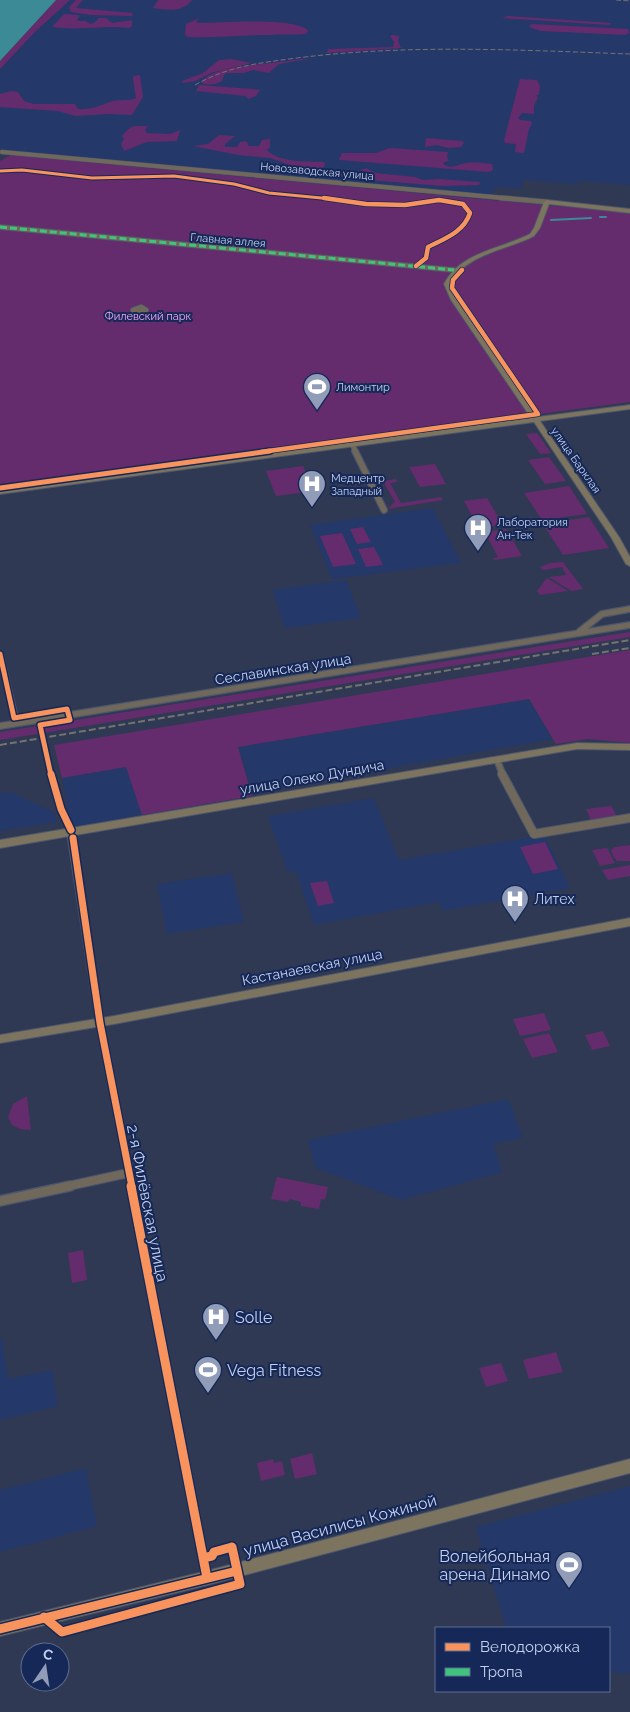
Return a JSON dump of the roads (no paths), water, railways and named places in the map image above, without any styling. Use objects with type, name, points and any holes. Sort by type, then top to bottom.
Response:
[{"type":"street","name":"Новозаводская улица","points":[[2,152],[630,211]]},
{"type":"street","points":[[454,270],[468,262],[532,235],[537,228],[546,202]]},
{"type":"street","name":"Главная аллея","points":[[0,227],[454,270]]},
{"type":"street","name":"улица Барклая","points":[[454,270],[447,281],[450,293],[615,537],[630,564]]},
{"type":"street","points":[[0,492],[630,407]]},
{"type":"street","points":[[352,444],[384,510]]},
{"type":"street","name":"Сеславинская улица","points":[[569,636],[584,629],[602,614],[630,609]]},
{"type":"street","name":"Сеславинская улица","points":[[0,726],[630,625]]},
{"type":"street","points":[[0,654],[16,723]]},
{"type":"street","name":"улица Олеко Дундича","points":[[0,844],[577,746],[630,747]]},
{"type":"street","points":[[497,760],[502,774],[534,834],[630,818]]},
{"type":"street","name":"2-я Филёвская улица","points":[[71,832],[100,1023],[207,1578]]},
{"type":"street","name":"Кастанаевская улица","points":[[0,1040],[100,1023],[630,922]]},
{"type":"street","points":[[0,1201],[128,1173]]},
{"type":"street","name":"улица Василисы Кожиной","points":[[0,1629],[207,1578],[630,1466]]},
{"type":"waterway","points":[[600,217],[606,217]]},
{"type":"waterway","points":[[551,220],[591,218]]},
{"type":"railway","points":[[616,0],[630,1]]},
{"type":"railway","points":[[195,85],[220,73],[244,66],[283,60],[380,51],[463,49],[630,54]]},
{"type":"railway","points":[[0,745],[630,640]]},
{"type":"railway","points":[[592,654],[630,648]]},
{"type":"place","name":"Лимонтир","points":[[317,411]]},
{"type":"place","name":"Медцентр Западный","points":[[312,508]]},
{"type":"place","name":"Лаборатория Ан-Тек","points":[[478,552]]},
{"type":"place","name":"Литех","points":[[515,923]]},
{"type":"place","name":"Solle","points":[[216,1341]]},
{"type":"place","name":"Vega Fitness","points":[[208,1394]]},
{"type":"place","name":"Волейбольная арена Динамо","points":[[569,1589]]},
{"type":"park label","name":"Филевский парк","points":[[148,316]]}]
